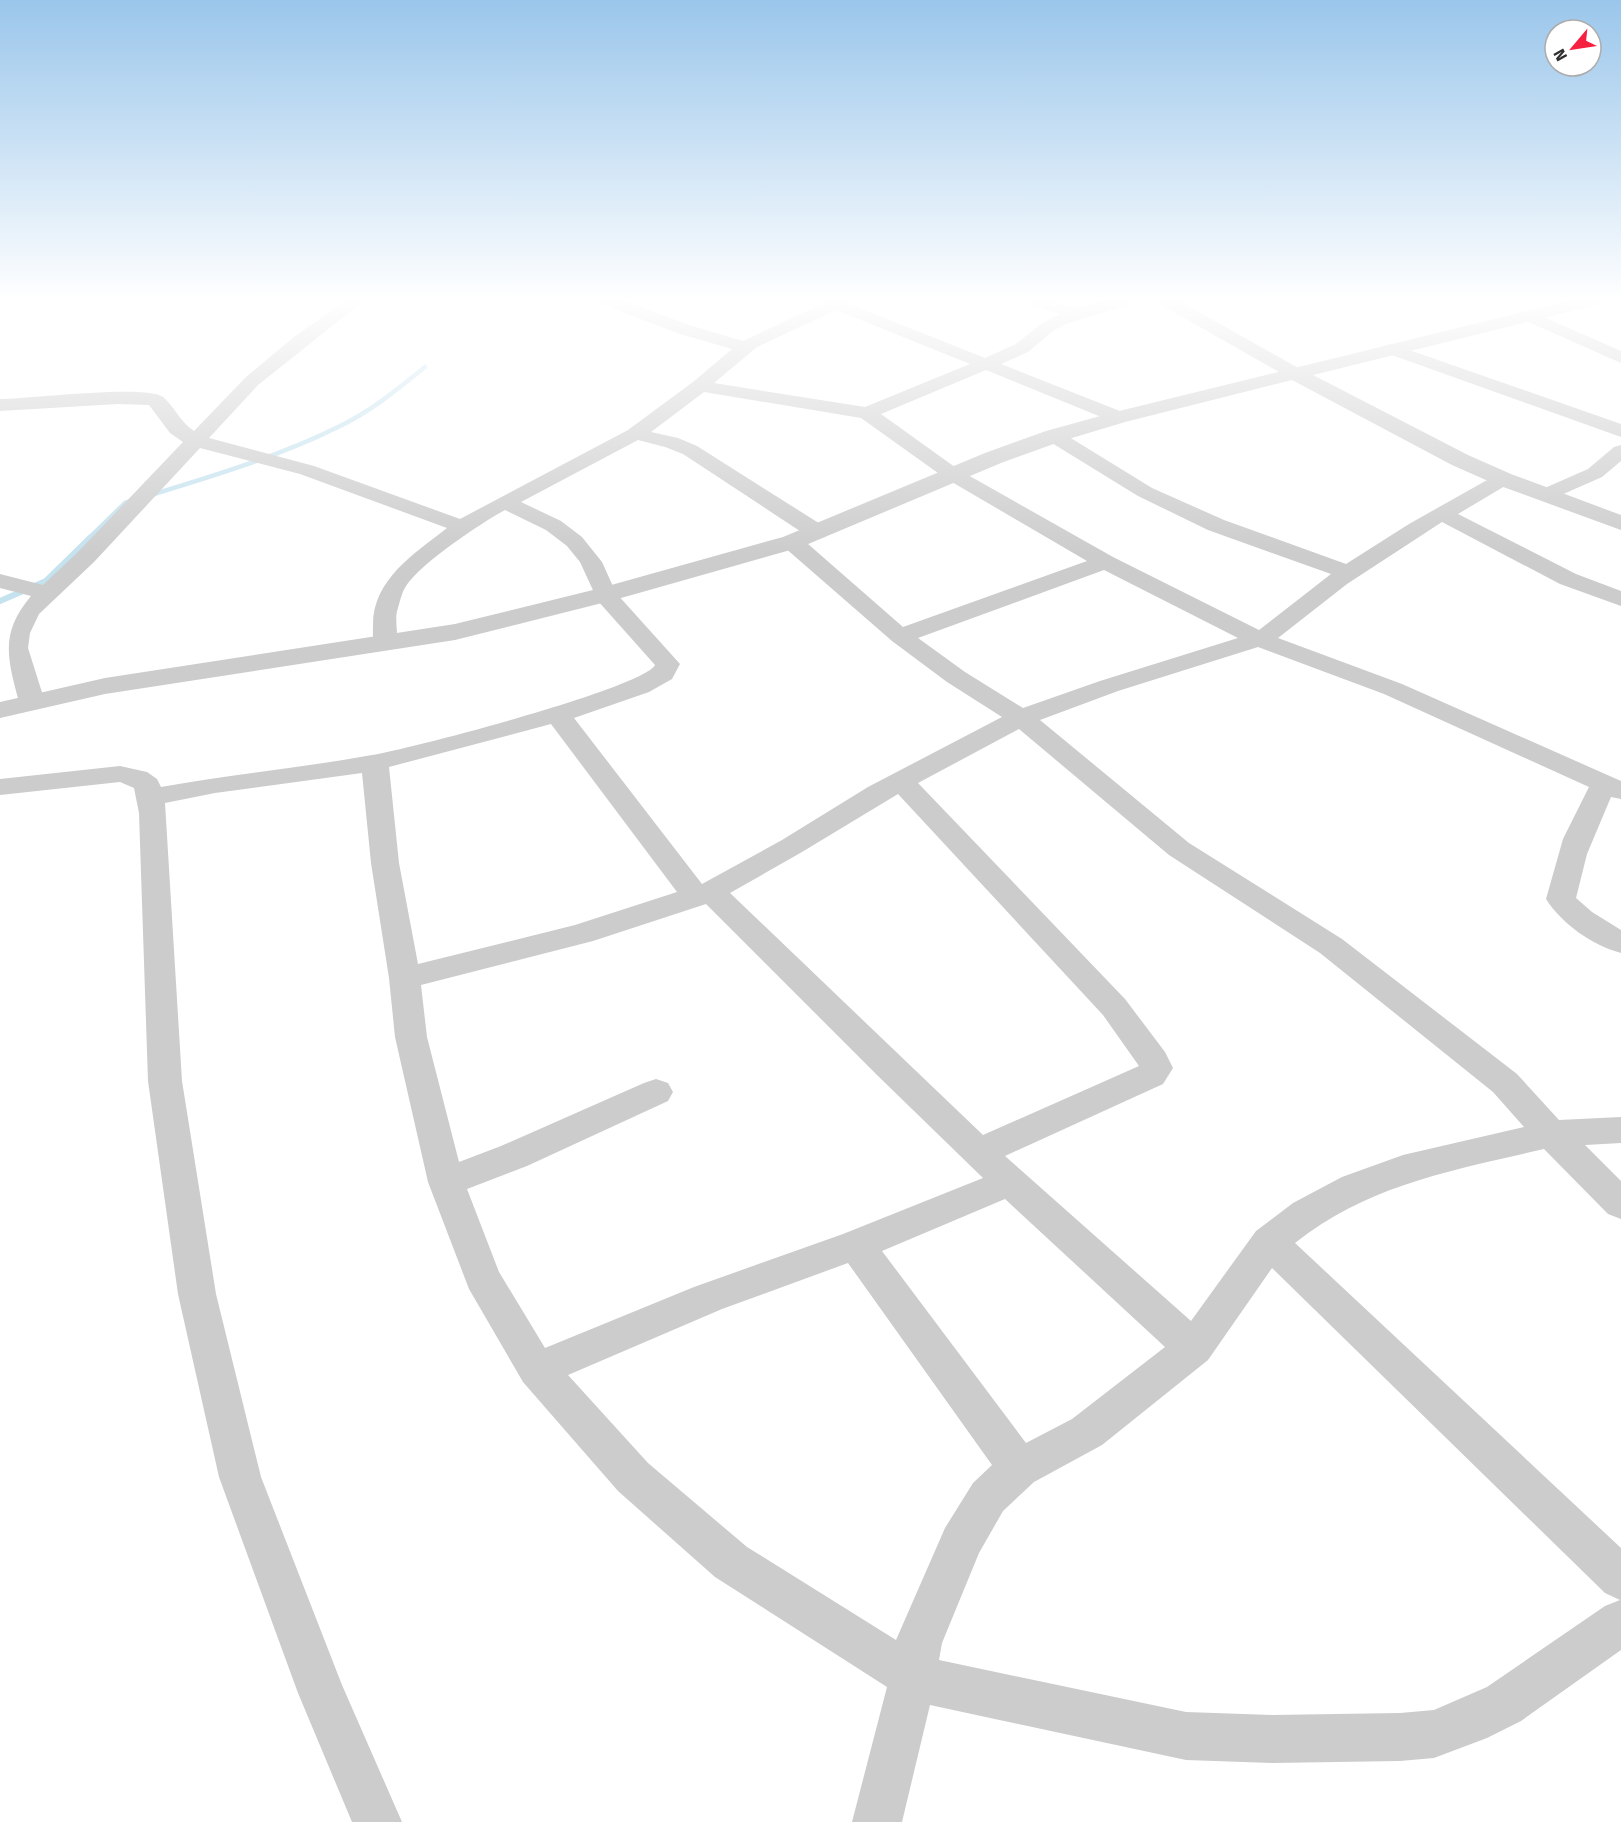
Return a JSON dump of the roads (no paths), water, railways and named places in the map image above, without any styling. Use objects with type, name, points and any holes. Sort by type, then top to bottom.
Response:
[{"type":"street","points":[[32,702],[16,648],[18,633],[29,611],[46,592],[86,557],[193,440],[249,384]]},
{"type":"street","points":[[867,413],[937,384]]},
{"type":"street","points":[[1038,384],[1118,417]]},
{"type":"street","points":[[0,710],[105,686],[455,632],[605,595],[805,537],[952,474],[1054,436],[1118,417],[1250,384]]},
{"type":"street","points":[[1315,384],[1414,437],[1503,479],[1621,523]]},
{"type":"street","points":[[1490,384],[1621,431]]},
{"type":"street","points":[[385,643],[384,613],[396,583],[420,559],[474,518],[635,434],[700,386],[867,413],[952,474],[1105,562],[1259,639],[1393,690],[1613,788],[1585,818],[1564,881],[1561,899],[1586,923],[1621,943]]},
{"type":"street","points":[[0,405],[122,399],[155,400],[177,429],[193,440],[307,470],[463,527]]},
{"type":"street","points":[[635,434],[671,442],[690,450],[805,537],[900,636],[956,677],[1021,718],[1058,746],[1132,812],[1179,849],[1330,946],[1416,1012],[1505,1083],[1551,1134],[1621,1203]]},
{"type":"street","points":[[1054,436],[1145,492],[1216,525],[1349,573]]},
{"type":"street","points":[[1545,495],[1595,473],[1621,451]]},
{"type":"street","points":[[405,978],[582,934],[704,894],[792,846],[879,793],[1021,718],[1108,686],[1259,639],[1291,620],[1311,601],[1400,538],[1444,515],[1503,479]]},
{"type":"street","points":[[151,797],[215,785],[375,763],[558,716],[640,687],[663,674],[668,664],[605,595],[592,563],[582,548],[564,533],[534,515],[505,502]]},
{"type":"street","points":[[1444,515],[1568,579],[1621,598]]},
{"type":"street","points":[[900,636],[1105,562]]},
{"type":"street","points":[[0,581],[46,592]]},
{"type":"street","points":[[558,716],[704,894],[818,998],[978,1153],[1194,1348]]},
{"type":"street","points":[[375,763],[385,863],[405,978],[411,1036],[446,1182],[482,1278],[537,1370],[633,1478],[731,1562],[913,1677],[992,1696],[1186,1736],[1272,1739],[1400,1737],[1434,1734],[1470,1721],[1504,1704],[1621,1622]]},
{"type":"street","points":[[0,787],[120,774],[136,778],[147,785],[151,797],[165,1081],[197,1294],[240,1477],[322,1693],[377,1822]]},
{"type":"street","points":[[902,782],[1113,1007],[1154,1061],[1156,1068],[1151,1075],[978,1153]]},
{"type":"street","points":[[446,1182],[514,1156],[656,1092]]},
{"type":"street","points":[[877,1822],[913,1677],[919,1641],[946,1583],[961,1543],[988,1497],[1019,1468],[1087,1432],[1194,1348],[1269,1242],[1306,1213],[1355,1187],[1416,1165],[1551,1134],[1621,1130]]},
{"type":"street","points":[[537,1370],[708,1298],[856,1245],[1010,1182]]},
{"type":"street","points":[[1269,1242],[1621,1578]]},
{"type":"street","points":[[856,1245],[1019,1468]]},
{"type":"waterway","points":[[148,496],[244,465],[316,438],[350,421],[404,384]]},
{"type":"waterway","points":[[88,539],[125,503],[134,500]]},
{"type":"waterway","points":[[0,601],[46,581],[90,538]]}]
